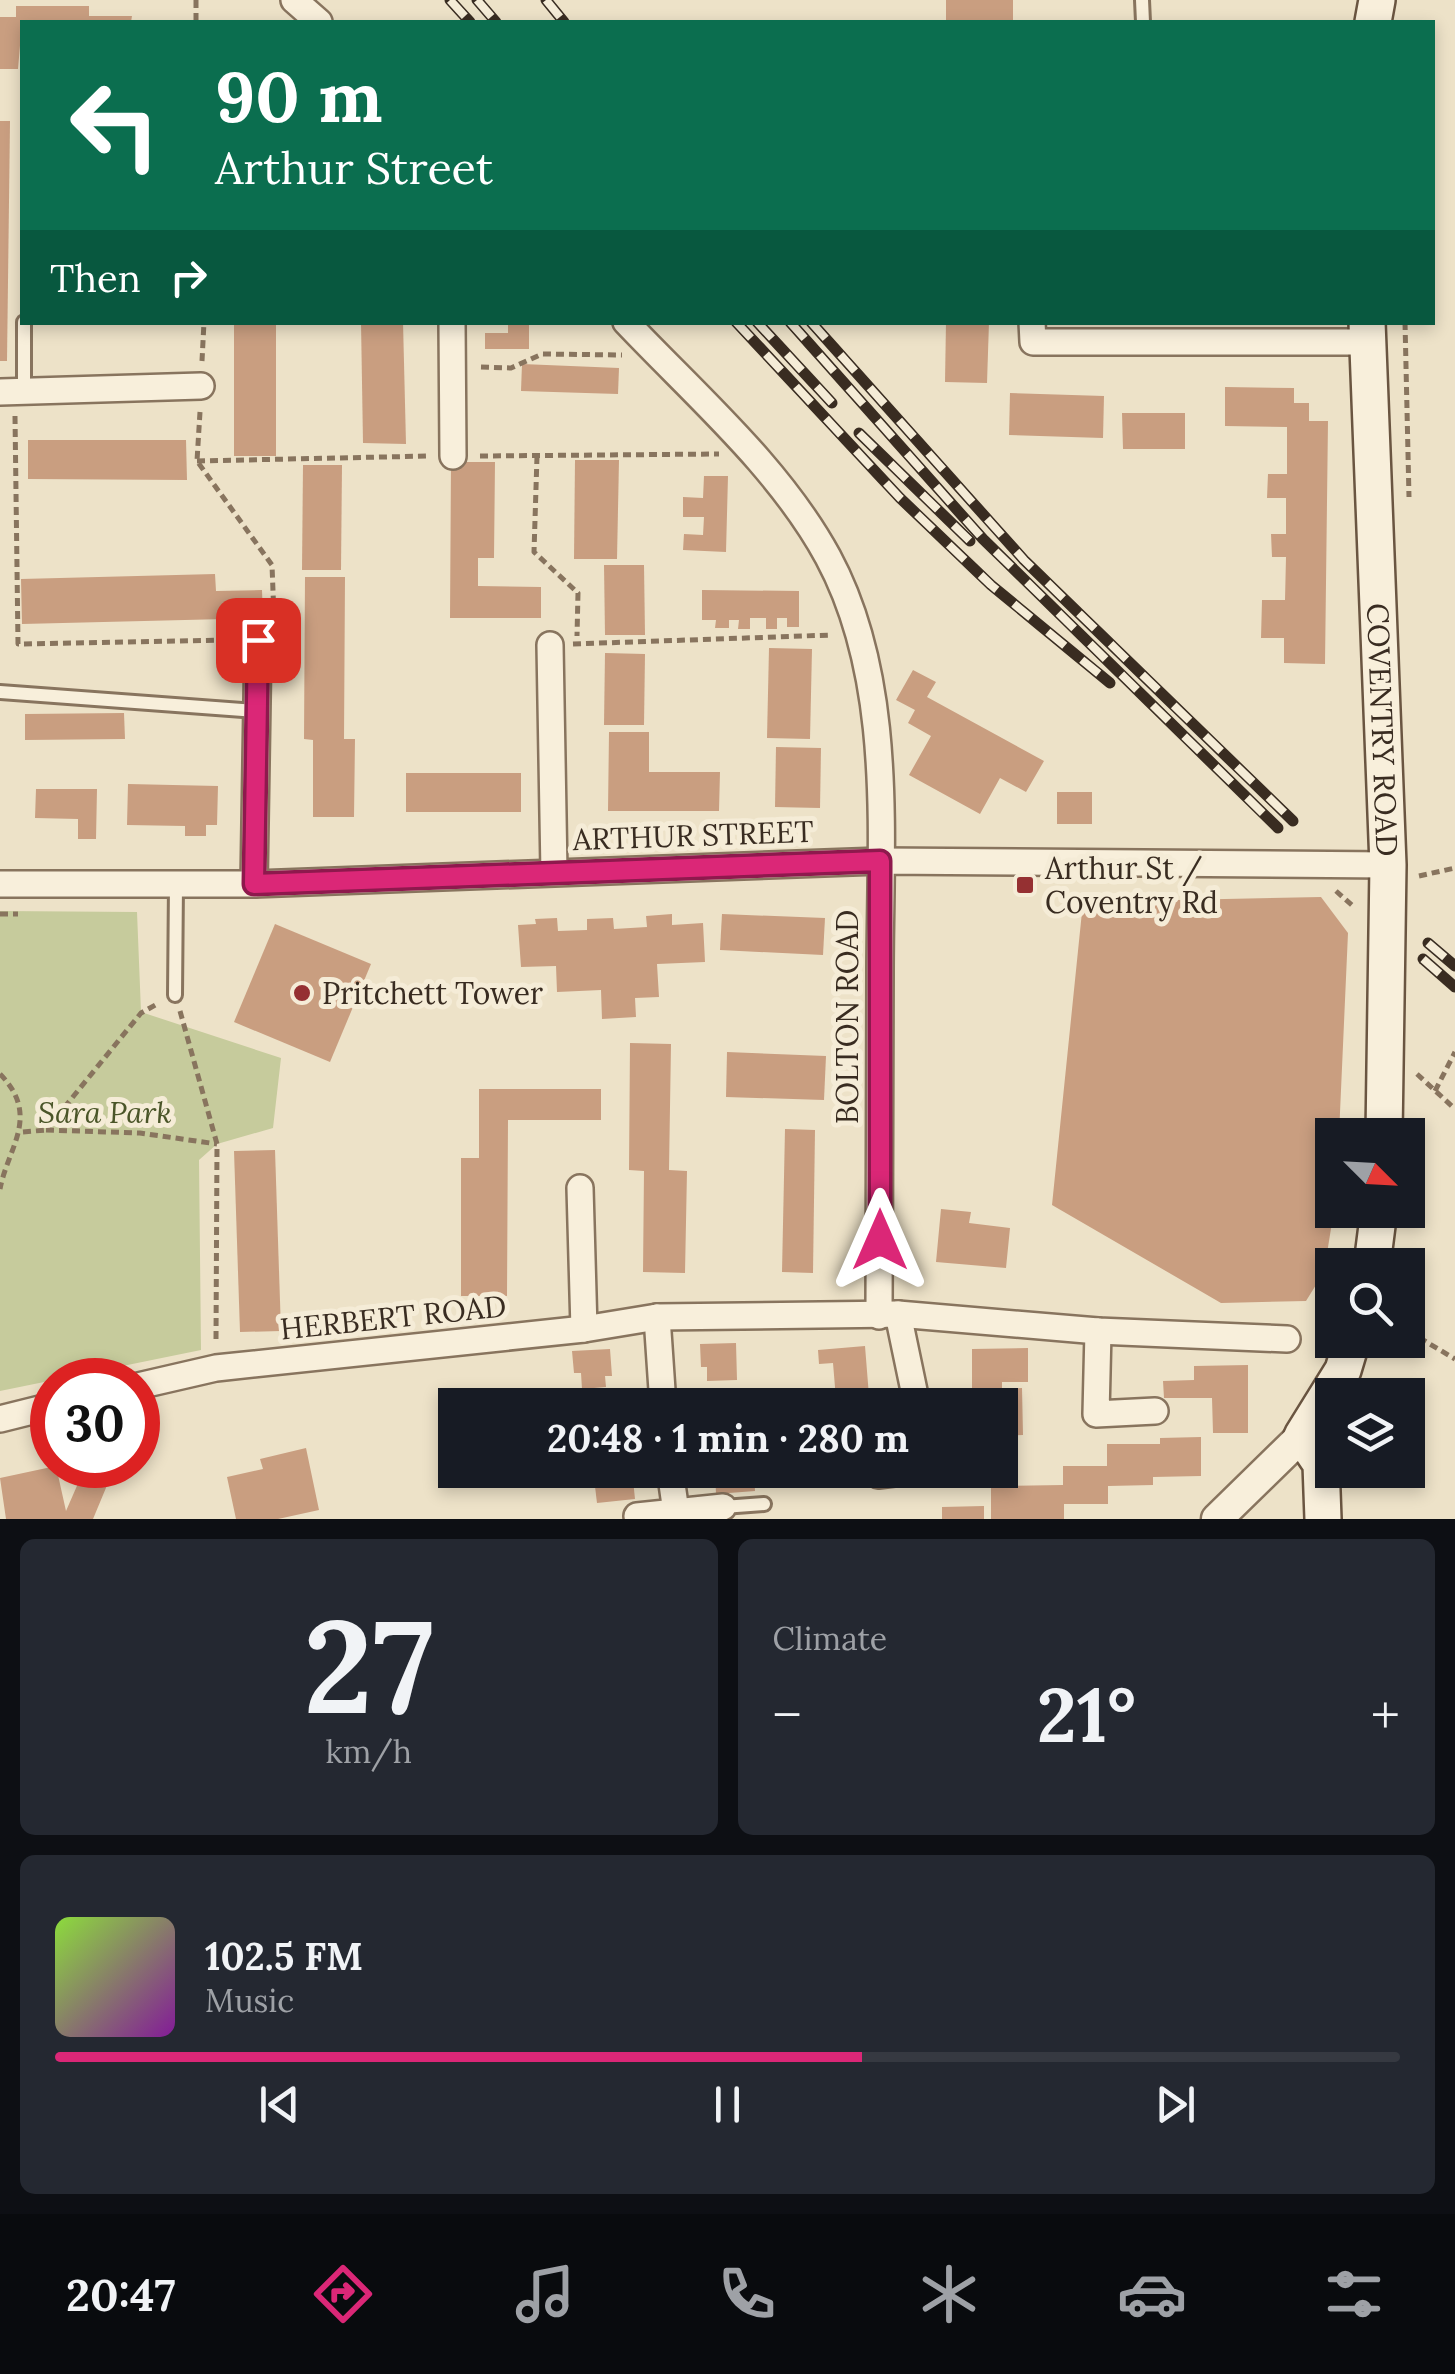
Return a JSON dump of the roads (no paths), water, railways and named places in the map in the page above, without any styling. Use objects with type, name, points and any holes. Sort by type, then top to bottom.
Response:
[{"type":"main road","name":"COVENTRY ROAD","points":[[1367,332],[1388,865],[1384,1118]]},
{"type":"main road","points":[[1323,1519],[1321,1464],[1302,1436],[1347,1358]]},
{"type":"street","points":[[294,0],[317,20]]},
{"type":"street","points":[[452,325],[453,456]]},
{"type":"street","name":"BOLTON ROAD","points":[[629,325],[788,494],[829,558],[860,634],[875,727],[889,1315]]},
{"type":"street","points":[[1032,325],[1033,342],[1079,333],[1367,332]]},
{"type":"street","points":[[13,392],[201,386]]},
{"type":"street","points":[[254,884],[258,640]]},
{"type":"street","points":[[550,645],[554,872]]},
{"type":"street","name":"ARTHUR STREET","points":[[0,884],[254,884],[880,861],[1388,865]]},
{"type":"street","points":[[580,1188],[584,1330]]},
{"type":"street","points":[[889,1315],[912,1388]]},
{"type":"street","name":"HERBERT ROAD","points":[[160,1381],[216,1368],[584,1330],[656,1317],[889,1315],[1287,1339]]},
{"type":"street","points":[[656,1317],[662,1388]]},
{"type":"street","points":[[1098,1330],[1096,1414],[1154,1411]]},
{"type":"street","points":[[0,1418],[30,1411]]},
{"type":"street","points":[[1217,1519],[1302,1436]]},
{"type":"street","points":[[673,1488],[676,1512]]},
{"type":"street","points":[[637,1516],[723,1507]]},
{"type":"lane","points":[[13,392],[24,325]]},
{"type":"lane","points":[[0,692],[257,711]]},
{"type":"lane","points":[[175,994],[176,884]]},
{"type":"lane","points":[[723,1507],[764,1504]]},
{"type":"railway","points":[[450,0],[468,20]]},
{"type":"railway","points":[[477,0],[494,20]]},
{"type":"railway","points":[[546,0],[562,20]]},
{"type":"railway","points":[[739,325],[900,498],[991,585],[1110,683]]},
{"type":"railway","points":[[760,325],[832,403]]},
{"type":"railway","points":[[793,325],[983,539],[1278,828]]},
{"type":"railway","points":[[814,325],[1024,560],[1293,821]]},
{"type":"railway","points":[[859,433],[970,541]]},
{"type":"railway","points":[[1428,943],[1455,966]]},
{"type":"railway","points":[[1423,959],[1455,987]]},
{"type":"place","name":"Arthur St / Coventry Rd","points":[[1025,885]]},
{"type":"place","name":"Pritchett Tower","points":[[302,993]]},
{"type":"park label","name":"Sara Park","points":[[105,1112]]}]
